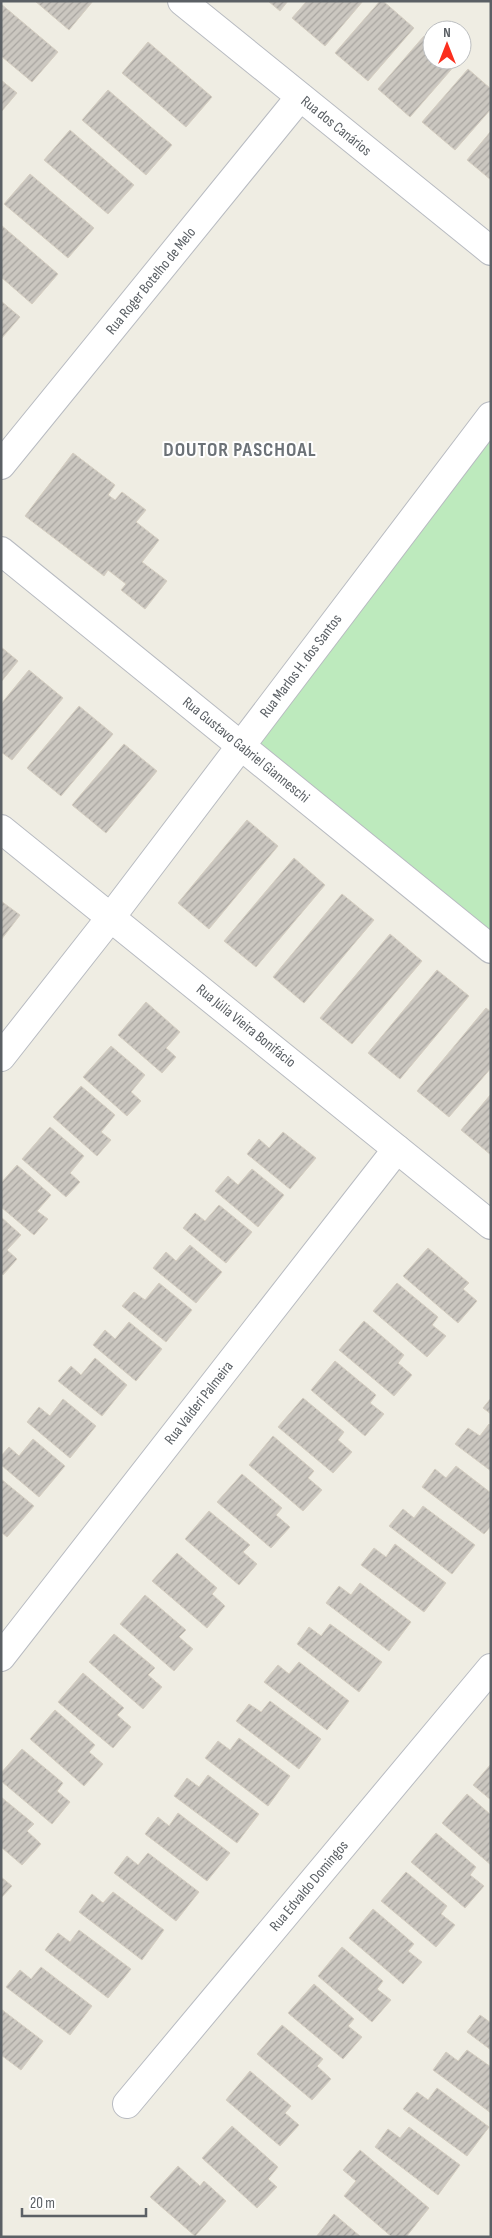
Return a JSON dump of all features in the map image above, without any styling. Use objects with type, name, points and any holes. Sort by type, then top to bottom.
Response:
[{"type":"street","name":"Rua dos Canários","points":[[182,1],[491,251]]},
{"type":"street","name":"Rua Roger Botelho de Melo","points":[[1,465],[300,97]]},
{"type":"street","name":"Rua Marlos H. dos Santos","points":[[1,1057],[111,917],[491,416]]},
{"type":"street","name":"Rua Gustavo Gabriel Gianneschi","points":[[1,551],[491,949]]},
{"type":"street","name":"Rua Júlia Vieira Bonifácio","points":[[1,829],[491,1225]]},
{"type":"street","name":"Rua Valderi Palmeira","points":[[1,1657],[397,1149]]},
{"type":"street","name":"Rua Edvaldo Domingos","points":[[128,2104],[491,1668]]},
{"type":"green space","points":[[491,416],[491,949],[241,745]]},
{"type":"building","points":[[35,1],[93,1],[69,30]]},
{"type":"building","points":[[268,1],[288,1],[280,11]]},
{"type":"building","points":[[307,1],[363,1],[325,46],[292,18]]},
{"type":"building","points":[[380,1],[383,1],[414,28],[368,81],[335,53]]},
{"type":"building","points":[[1,4],[58,52],[32,82],[1,56]]},
{"type":"building","points":[[422,38],[422,70],[451,70],[410,117],[378,89]]},
{"type":"building","points":[[148,42],[212,97],[186,127],[122,73]]},
{"type":"building","points":[[467,70],[491,89],[491,109],[455,150],[422,122]]},
{"type":"building","points":[[1,80],[17,93],[1,112]]},
{"type":"building","points":[[108,90],[172,145],[146,175],[82,120]]},
{"type":"building","points":[[70,130],[134,185],[108,214],[44,160]]},
{"type":"building","points":[[491,131],[491,180],[467,160]]},
{"type":"building","points":[[30,174],[94,228],[68,258],[4,204]]},
{"type":"building","points":[[1,225],[58,274],[32,304],[1,277]]},
{"type":"building","points":[[1,301],[20,317],[1,339]]},
{"type":"building","points":[[73,453],[115,485],[108,495],[115,500],[122,492],[146,510],[136,522],[159,540],[142,562],[167,581],[145,609],[121,590],[126,584],[108,570],[104,576],[25,516]]},
{"type":"building","points":[[1,647],[18,661],[1,682]]},
{"type":"building","points":[[29,670],[63,698],[12,760],[1,752],[1,704]]},
{"type":"building","points":[[79,706],[113,734],[61,796],[27,768]]},
{"type":"building","points":[[124,744],[157,771],[106,833],[72,805]]},
{"type":"building","points":[[247,820],[278,846],[209,929],[178,903]]},
{"type":"building","points":[[294,858],[325,885],[256,967],[224,941]]},
{"type":"building","points":[[342,894],[374,920],[304,1003],[273,977]]},
{"type":"building","points":[[1,901],[20,915],[1,940]]},
{"type":"building","points":[[390,934],[422,961],[352,1044],[320,1018]]},
{"type":"building","points":[[437,970],[469,996],[400,1079],[368,1053]]},
{"type":"building","points":[[146,1002],[180,1032],[166,1048],[176,1057],[162,1073],[118,1035]]},
{"type":"building","points":[[486,1008],[491,1012],[491,1068],[449,1117],[417,1091]]},
{"type":"building","points":[[111,1046],[145,1075],[131,1092],[141,1101],[127,1116],[83,1077]]},
{"type":"building","points":[[81,1086],[115,1115],[101,1132],[111,1140],[97,1156],[53,1117]]},
{"type":"building","points":[[491,1094],[491,1155],[461,1130]]},
{"type":"building","points":[[50,1127],[84,1156],[70,1173],[80,1182],[66,1197],[22,1159]]},
{"type":"building","points":[[283,1132],[316,1158],[290,1189],[247,1154],[259,1139],[269,1148]]},
{"type":"building","points":[[17,1165],[51,1195],[37,1211],[48,1219],[34,1235],[1,1207],[1,1183]]},
{"type":"building","points":[[252,1169],[284,1195],[258,1227],[215,1191],[228,1176],[238,1185]]},
{"type":"building","points":[[219,1205],[252,1232],[226,1263],[183,1228],[195,1213],[205,1221]]},
{"type":"building","points":[[1,1217],[21,1235],[7,1250],[17,1259],[3,1275],[1,1273]]},
{"type":"building","points":[[190,1245],[222,1272],[196,1303],[153,1268],[166,1252],[176,1261]]},
{"type":"building","points":[[428,1248],[469,1283],[463,1289],[477,1301],[458,1323],[403,1276]]},
{"type":"building","points":[[159,1283],[192,1310],[166,1342],[122,1306],[134,1292],[145,1300]]},
{"type":"building","points":[[397,1283],[438,1317],[432,1325],[446,1336],[427,1357],[373,1311]]},
{"type":"building","points":[[364,1321],[404,1355],[398,1363],[412,1375],[394,1396],[339,1350]]},
{"type":"building","points":[[129,1322],[162,1349],[136,1381],[93,1345],[105,1330],[115,1339]]},
{"type":"building","points":[[95,1358],[127,1385],[102,1416],[58,1381],[71,1366],[81,1375]]},
{"type":"building","points":[[335,1361],[376,1395],[370,1403],[384,1414],[365,1436],[311,1390]]},
{"type":"building","points":[[303,1398],[344,1432],[338,1440],[352,1452],[333,1473],[278,1427]]},
{"type":"building","points":[[491,1398],[491,1414],[483,1408]]},
{"type":"building","points":[[63,1399],[96,1426],[70,1458],[27,1422],[39,1407],[50,1416]]},
{"type":"building","points":[[489,1424],[491,1426],[491,1471],[455,1444],[468,1428],[480,1436]]},
{"type":"building","points":[[273,1436],[314,1471],[308,1478],[322,1490],[303,1511],[249,1465]]},
{"type":"building","points":[[33,1439],[65,1466],[39,1497],[1,1465],[1,1456],[9,1447],[19,1456]]},
{"type":"building","points":[[456,1466],[491,1493],[491,1526],[484,1534],[422,1487],[435,1469],[446,1478]]},
{"type":"building","points":[[242,1474],[282,1508],[276,1515],[290,1527],[271,1548],[217,1502]]},
{"type":"building","points":[[1,1479],[34,1506],[7,1537],[1,1532]]},
{"type":"building","points":[[423,1506],[475,1545],[452,1574],[389,1526],[403,1509],[414,1518]]},
{"type":"building","points":[[209,1511],[250,1545],[243,1552],[257,1564],[239,1585],[185,1539]]},
{"type":"building","points":[[395,1544],[446,1583],[424,1612],[361,1565],[374,1548],[386,1557]]},
{"type":"building","points":[[177,1553],[217,1588],[212,1594],[225,1606],[207,1628],[152,1581]]},
{"type":"building","points":[[360,1583],[411,1622],[389,1651],[326,1603],[339,1586],[351,1595]]},
{"type":"building","points":[[145,1595],[186,1630],[179,1637],[193,1649],[174,1671],[120,1624]]},
{"type":"building","points":[[330,1624],[382,1662],[359,1692],[297,1644],[309,1627],[321,1636]]},
{"type":"building","points":[[114,1634],[155,1668],[148,1675],[162,1687],[143,1709],[89,1662]]},
{"type":"building","points":[[299,1662],[349,1701],[327,1730],[264,1682],[278,1665],[289,1674]]},
{"type":"building","points":[[83,1673],[124,1708],[117,1715],[131,1727],[113,1748],[58,1702]]},
{"type":"building","points":[[270,1701],[321,1739],[299,1769],[236,1721],[249,1704],[261,1712]]},
{"type":"building","points":[[55,1710],[95,1745],[89,1752],[103,1764],[84,1786],[30,1739]]},
{"type":"building","points":[[239,1738],[290,1776],[268,1806],[205,1758],[218,1741],[230,1750]]},
{"type":"building","points":[[22,1749],[63,1783],[57,1791],[70,1802],[52,1824],[1,1781],[1,1773]]},
{"type":"building","points":[[491,1764],[491,1800],[473,1785]]},
{"type":"building","points":[[208,1775],[259,1814],[237,1843],[174,1796],[187,1778],[199,1787]]},
{"type":"building","points":[[467,1794],[491,1815],[491,1865],[442,1823]]},
{"type":"building","points":[[1,1797],[34,1824],[27,1831],[41,1844],[22,1865],[1,1847]]},
{"type":"building","points":[[178,1813],[230,1853],[207,1881],[145,1834],[158,1817],[169,1826]]},
{"type":"building","points":[[436,1833],[476,1867],[470,1875],[484,1886],[465,1908],[411,1862]]},
{"type":"building","points":[[148,1853],[199,1892],[176,1921],[114,1873],[127,1856],[138,1865]]},
{"type":"building","points":[[406,1872],[447,1906],[441,1914],[455,1925],[436,1947],[381,1901]]},
{"type":"building","points":[[1,1877],[12,1886],[1,1898]]},
{"type":"building","points":[[113,1892],[164,1930],[142,1960],[79,1912],[92,1894],[103,1903]]},
{"type":"building","points":[[373,1909],[414,1944],[408,1951],[422,1962],[403,1984],[349,1938]]},
{"type":"building","points":[[79,1930],[131,1969],[108,1998],[45,1950],[58,1933],[70,1942]]},
{"type":"building","points":[[342,1947],[383,1981],[377,1989],[391,2000],[372,2022],[318,1976]]},
{"type":"building","points":[[41,1967],[92,2006],[70,2035],[6,1987],[20,1970],[31,1979]]},
{"type":"building","points":[[314,1984],[354,2019],[348,2026],[362,2037],[343,2059],[288,2013]]},
{"type":"building","points":[[1,2009],[43,2041],[21,2070],[1,2055]]},
{"type":"building","points":[[480,2015],[491,2023],[491,2050],[467,2032]]},
{"type":"building","points":[[282,2025],[323,2059],[317,2066],[331,2079],[312,2100],[257,2054]]},
{"type":"building","points":[[467,2050],[491,2067],[491,2113],[433,2070],[446,2052],[458,2061]]},
{"type":"building","points":[[250,2071],[291,2106],[285,2113],[299,2125],[280,2146],[226,2100]]},
{"type":"building","points":[[437,2088],[489,2127],[467,2156],[403,2109],[417,2092],[428,2100]]},
{"type":"building","points":[[232,2126],[278,2167],[268,2179],[277,2187],[257,2208],[202,2158]]},
{"type":"building","points":[[409,2127],[460,2165],[438,2195],[375,2147],[388,2129],[400,2138]]},
{"type":"building","points":[[360,2150],[429,2208],[406,2237],[392,2237],[344,2196],[356,2181],[343,2170]]},
{"type":"building","points":[[178,2166],[200,2186],[204,2181],[226,2201],[195,2236],[150,2197]]},
{"type":"building","points":[[334,2214],[361,2237],[316,2237]]},
{"type":"district","name":"DOUTOR PASCHOAL","points":[[240,450]]}]
